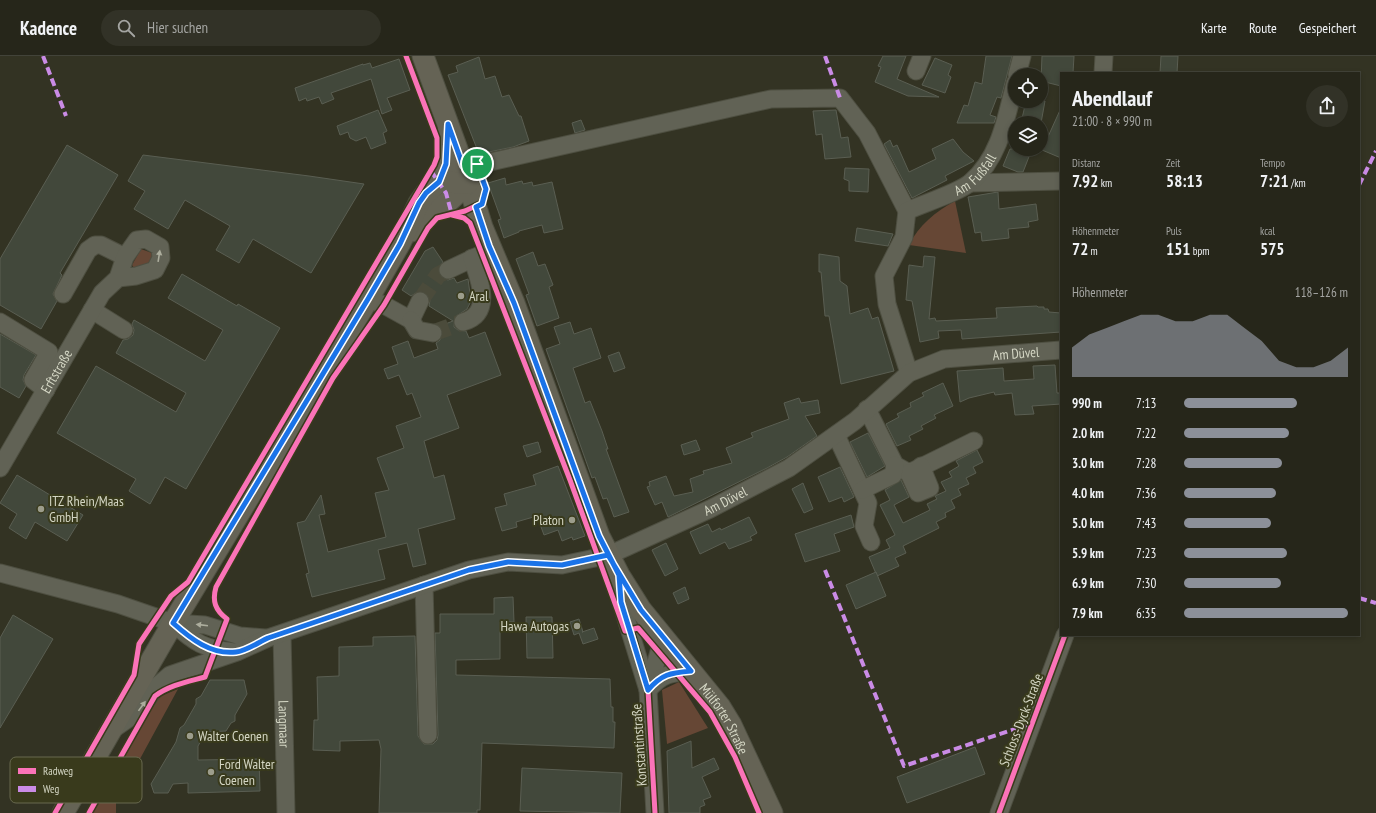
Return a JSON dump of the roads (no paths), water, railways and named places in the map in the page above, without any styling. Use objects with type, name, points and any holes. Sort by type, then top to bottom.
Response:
[{"type":"main road","name":"Mülforter Straße","points":[[423,56],[466,175],[481,222],[514,303],[599,536],[619,575],[641,610],[720,706],[731,725],[772,813]]},
{"type":"main road","points":[[439,182],[446,164],[448,124]]},
{"type":"main road","points":[[96,757],[173,623],[368,299],[400,244],[419,203],[426,193],[439,182],[466,175]]},
{"type":"main road","points":[[400,244],[428,214],[443,205],[466,175]]},
{"type":"main road","points":[[443,205],[471,213],[477,216],[481,222]]},
{"type":"main road","points":[[63,813],[69,803]]},
{"type":"street","points":[[1019,68],[1022,56]]},
{"type":"street","points":[[1103,72],[1104,56]]},
{"type":"street","points":[[466,175],[484,163],[771,99],[840,98],[867,133],[907,211],[904,237],[884,276],[887,304],[909,373]]},
{"type":"street","name":"Am Fußfall","points":[[907,211],[970,183],[986,167],[997,147],[1008,108]]},
{"type":"street","points":[[970,183],[1060,181]]},
{"type":"street","name":"Erftstraße","points":[[0,468],[102,293],[118,278],[125,256],[137,240],[146,238],[160,247],[161,258],[155,270],[136,276],[118,278]]},
{"type":"street","points":[[63,294],[88,250],[95,245],[101,245],[125,256]]},
{"type":"street","points":[[448,270],[492,250]]},
{"type":"street","points":[[463,322],[469,320],[478,312],[483,291],[472,258]]},
{"type":"street","points":[[368,299],[384,305],[411,320],[417,330],[433,333]]},
{"type":"street","points":[[411,320],[420,301]]},
{"type":"street","points":[[92,310],[124,330]]},
{"type":"street","points":[[0,322],[49,352],[33,380],[46,390]]},
{"type":"street","name":"Am Düvel","points":[[608,555],[710,509],[789,468],[836,435],[909,373],[944,359],[1060,350]]},
{"type":"street","points":[[867,410],[909,468]]},
{"type":"street","points":[[836,435],[868,503],[864,526],[871,542]]},
{"type":"street","points":[[862,490],[893,474],[974,441]]},
{"type":"street","points":[[112,730],[138,712],[156,687],[170,675],[237,652],[275,636],[469,570],[508,562],[562,565],[608,555]]},
{"type":"street","points":[[0,573],[118,604],[173,623],[205,625],[240,636],[275,636]]},
{"type":"street","name":"Konstantinstraße","points":[[619,575],[621,602],[648,690],[655,813]]},
{"type":"street","points":[[424,585],[428,735]]},
{"type":"street","points":[[173,623],[193,642],[214,650],[237,652]]},
{"type":"street","name":"Langmaar","points":[[275,636],[286,813]]},
{"type":"street","name":"Schloss-Dyck-Straße","points":[[1000,813],[1065,636]]},
{"type":"street","name":"Konstantinstraße","points":[[648,690],[663,638]]},
{"type":"street","name":"Konstantinstraße","points":[[648,690],[656,681],[666,675],[691,671]]},
{"type":"tunnel","points":[[420,301],[438,275],[448,270]]},
{"type":"tunnel","points":[[433,333],[463,322]]},
{"type":"place","name":"Aral","points":[[461,296]]},
{"type":"place","name":"ITZ Rhein/Maas GmbH","points":[[41,509]]},
{"type":"place","name":"Platon","points":[[572,520]]},
{"type":"place","name":"Hawa Autogas","points":[[577,626]]},
{"type":"place","name":"Walter Coenen","points":[[190,736]]},
{"type":"place","name":"Ford Walter Coenen","points":[[211,772]]}]
